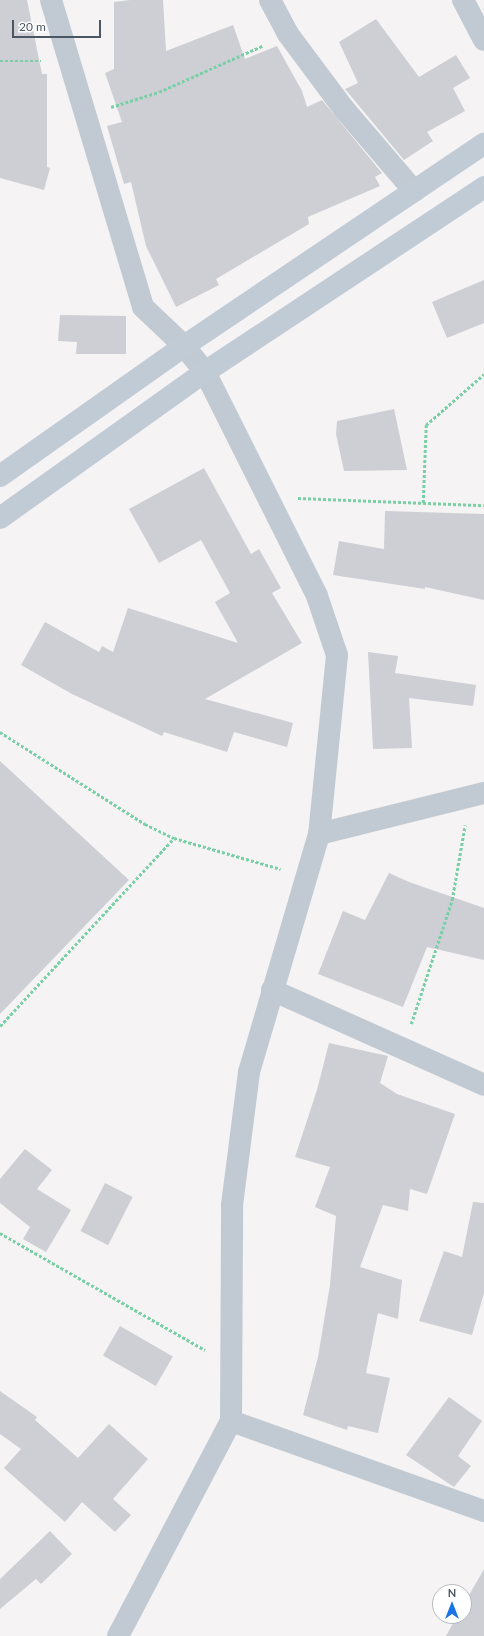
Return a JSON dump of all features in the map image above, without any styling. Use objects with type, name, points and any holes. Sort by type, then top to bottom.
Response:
[{"type":"street","points":[[51,0],[144,307],[184,346],[205,372],[317,596],[337,655],[319,834],[249,1072],[232,1205],[231,1421],[118,1636]]},
{"type":"street","points":[[270,0],[288,34],[344,109],[414,191]]},
{"type":"street","points":[[464,0],[484,40]]},
{"type":"street","points":[[0,476],[184,346],[484,144]]},
{"type":"street","points":[[0,518],[205,372],[484,187]]},
{"type":"street","points":[[319,834],[477,795]]},
{"type":"street","points":[[272,990],[484,1085]]},
{"type":"street","points":[[231,1421],[484,1511]]},
{"type":"path","points":[[86,115],[158,92],[230,62],[288,34]]},
{"type":"path","points":[[0,61],[70,61]]},
{"type":"path","points":[[423,503],[426,425],[484,374]]},
{"type":"path","points":[[267,497],[484,506]]},
{"type":"path","points":[[0,732],[145,824],[174,838],[306,876]]},
{"type":"path","points":[[403,1049],[452,900],[477,795]]},
{"type":"path","points":[[0,1026],[174,838]]},
{"type":"path","points":[[0,1233],[231,1365]]},
{"type":"building","points":[[0,0],[27,0],[42,74],[47,74],[47,167],[50,168],[44,190],[0,178]]},
{"type":"building","points":[[130,0],[163,0],[166,51],[233,25],[245,59],[277,46],[302,91],[307,107],[322,100],[382,173],[375,177],[380,186],[308,217],[309,224],[216,279],[219,285],[176,307],[146,246],[131,182],[124,184],[107,126],[122,122],[105,73],[114,69],[114,2]]},
{"type":"building","points":[[376,19],[419,77],[456,55],[470,78],[453,88],[465,111],[427,132],[433,141],[404,160],[345,89],[358,83],[339,42]]},
{"type":"building","points":[[484,280],[484,323],[447,338],[432,302]]},
{"type":"building","points":[[60,315],[126,316],[126,354],[76,354],[77,342],[58,341]]},
{"type":"building","points":[[394,409],[407,470],[344,471],[336,434],[337,421]]},
{"type":"building","points":[[204,468],[251,554],[259,549],[281,588],[272,593],[302,643],[205,699],[293,723],[287,747],[234,732],[227,752],[164,732],[162,736],[72,694],[21,665],[45,622],[99,652],[102,646],[113,652],[128,608],[238,643],[215,602],[230,593],[201,540],[159,563],[129,509]]},
{"type":"building","points":[[385,511],[484,514],[484,600],[425,587],[425,589],[333,575],[339,541],[384,549]]},
{"type":"building","points":[[368,652],[398,656],[395,673],[476,685],[473,706],[409,698],[412,748],[373,749]]},
{"type":"building","points":[[0,761],[129,880],[0,1014]]},
{"type":"building","points":[[389,873],[409,882],[484,908],[484,960],[427,947],[403,1007],[318,974],[343,911],[365,920]]},
{"type":"building","points":[[329,1043],[388,1056],[380,1083],[397,1094],[455,1114],[427,1194],[410,1189],[408,1211],[383,1205],[360,1267],[402,1280],[398,1319],[378,1313],[366,1373],[390,1378],[378,1433],[348,1426],[347,1430],[303,1415],[318,1357],[330,1285],[336,1216],[315,1207],[330,1167],[295,1157],[317,1090]]},
{"type":"building","points":[[25,1149],[52,1170],[37,1189],[71,1210],[46,1252],[23,1239],[30,1227],[0,1203],[0,1179]]},
{"type":"building","points":[[105,1183],[133,1197],[108,1245],[80,1231]]},
{"type":"building","points":[[473,1202],[484,1203],[484,1293],[472,1335],[419,1321],[444,1251],[462,1257]]},
{"type":"building","points":[[120,1326],[173,1356],[156,1386],[103,1355]]},
{"type":"building","points":[[0,1391],[37,1417],[35,1420],[78,1458],[109,1424],[148,1459],[113,1499],[131,1515],[115,1532],[82,1502],[65,1522],[4,1468],[21,1449],[0,1434]]},
{"type":"building","points":[[449,1397],[482,1421],[458,1456],[471,1466],[454,1487],[406,1455]]},
{"type":"building","points":[[50,1531],[72,1554],[41,1584],[36,1579],[0,1609],[0,1579]]},
{"type":"building","points":[[484,1569],[484,1636],[446,1636],[453,1624],[472,1624],[472,1590]]}]
